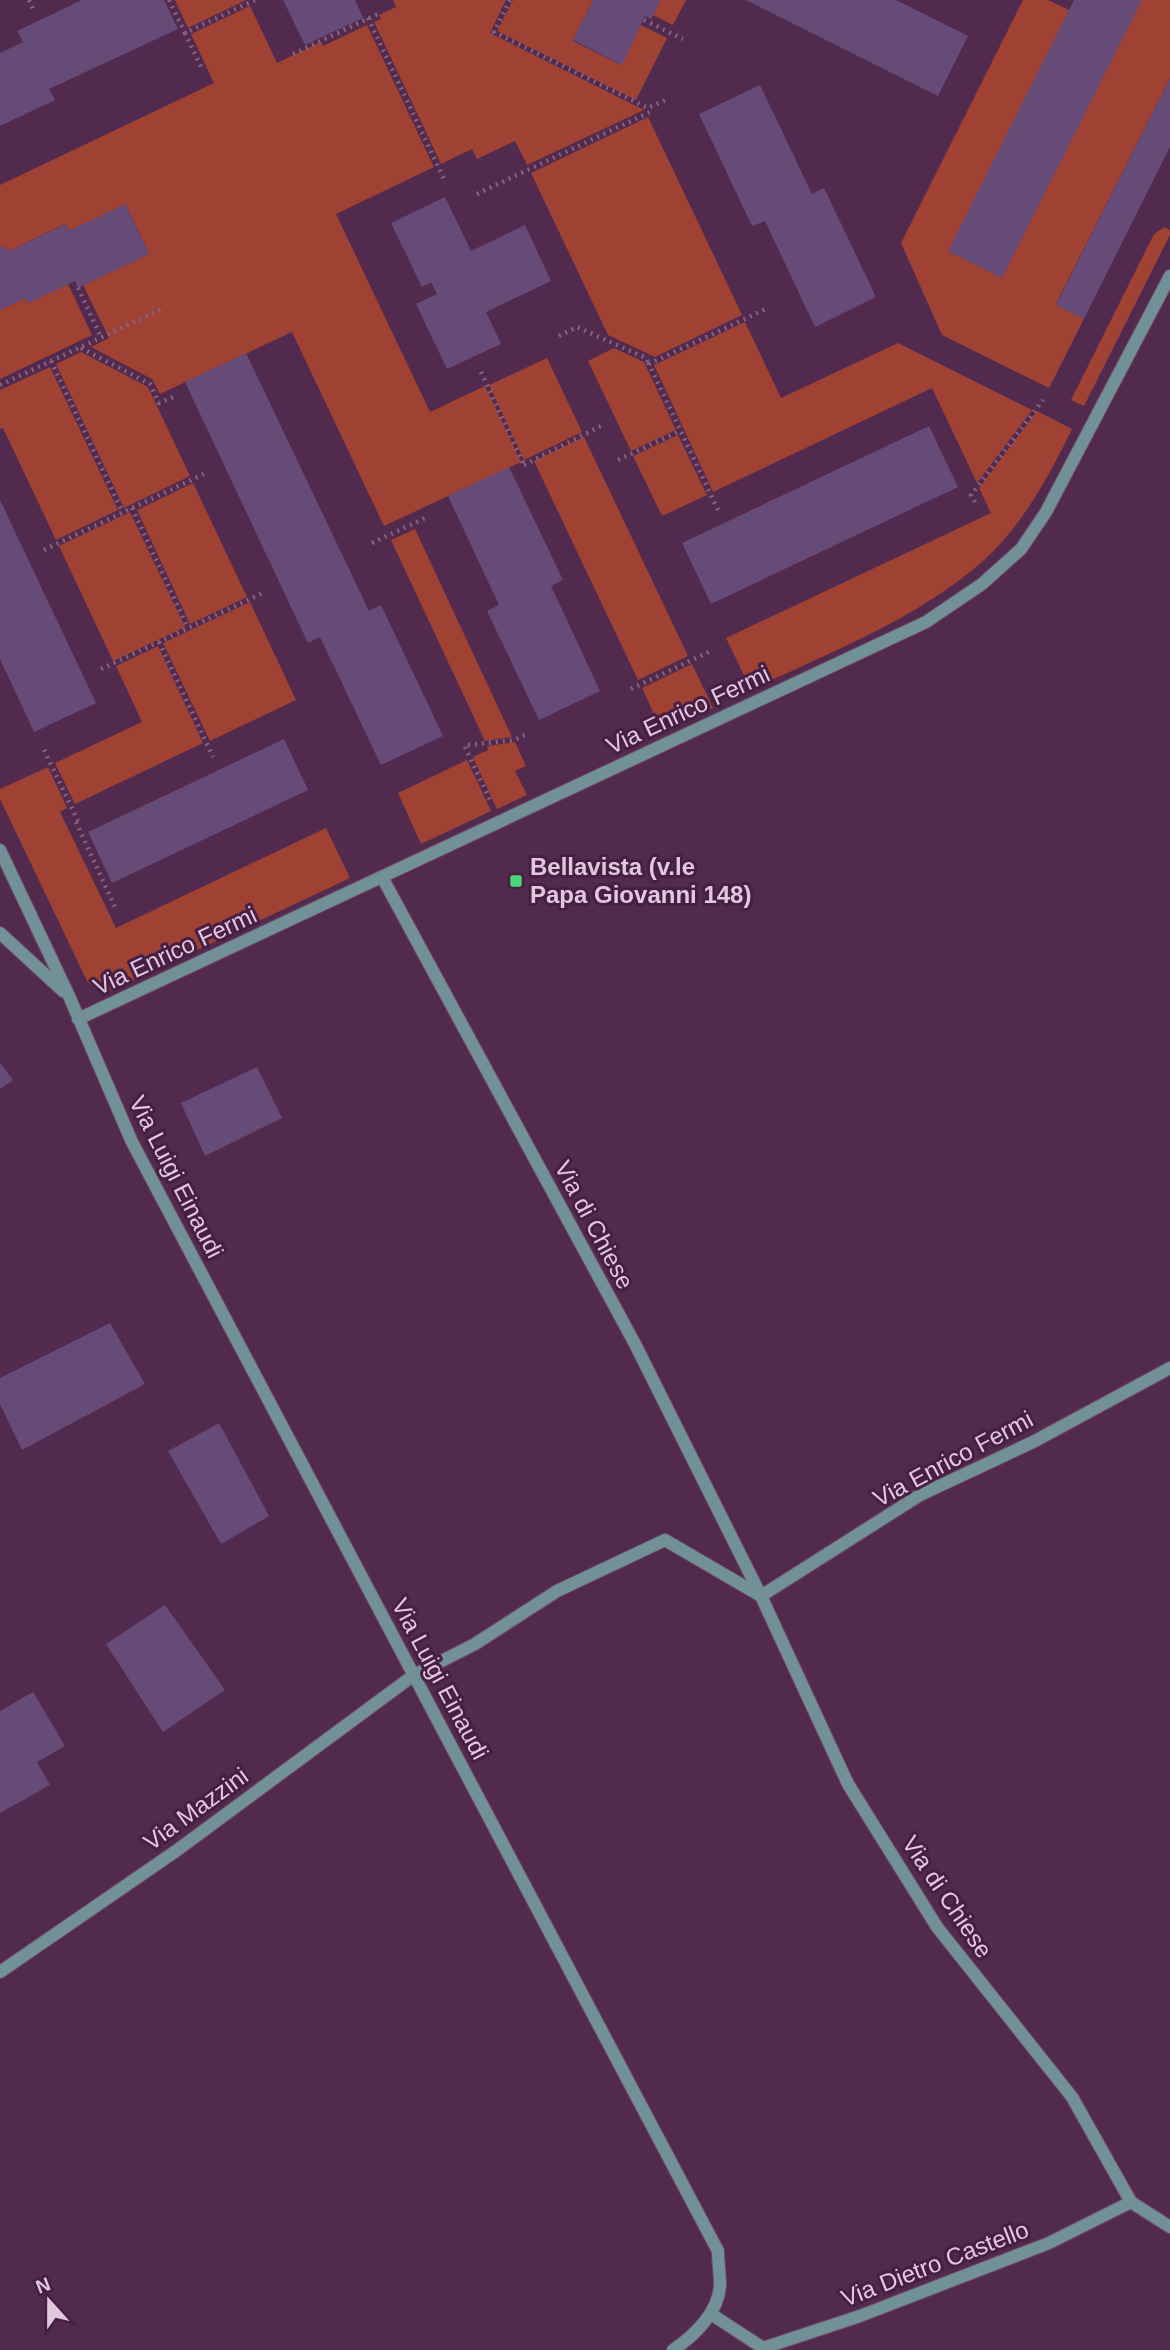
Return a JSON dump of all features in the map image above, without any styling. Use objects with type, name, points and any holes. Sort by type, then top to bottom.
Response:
[{"type":"street","name":"Via Enrico Fermi","points":[[78,1019],[926,622],[982,584],[1021,549],[1046,512],[1170,276]]},
{"type":"street","name":"Via Luigi Einaudi","points":[[0,850],[69,996],[132,1142],[718,2251],[720,2288],[710,2314],[688,2340],[673,2350]]},
{"type":"street","name":"Via di Chiese","points":[[382,877],[635,1344],[761,1596],[848,1784],[937,1927],[1072,2096],[1131,2202]]},
{"type":"street","points":[[0,933],[69,996]]},
{"type":"street","name":"Via Enrico Fermi","points":[[761,1596],[920,1495],[1033,1442],[1170,1368]]},
{"type":"street","points":[[414,1675],[475,1644],[556,1591],[665,1540],[761,1596]]},
{"type":"street","name":"Via Mazzini","points":[[0,1972],[176,1851],[414,1675]]},
{"type":"street","points":[[1131,2202],[1170,2227]]},
{"type":"street","name":"Via Dietro Castello","points":[[710,2314],[763,2348],[860,2316],[1049,2243],[1131,2202]]},
{"type":"path","points":[[29,0],[34,11]]},
{"type":"path","points":[[169,0],[202,69]]},
{"type":"path","points":[[185,33],[255,0]]},
{"type":"path","points":[[510,0],[494,32],[648,108]]},
{"type":"path","points":[[293,54],[379,14]]},
{"type":"path","points":[[368,18],[444,179]]},
{"type":"path","points":[[644,20],[683,39]]},
{"type":"path","points":[[648,108],[666,100]]},
{"type":"path","points":[[477,194],[650,112],[648,108]]},
{"type":"path","points":[[78,288],[101,337]]},
{"type":"path","points":[[0,385],[162,309]]},
{"type":"path","points":[[649,364],[766,309]]},
{"type":"path","points":[[559,336],[577,327],[646,358],[718,510]]},
{"type":"path","points":[[80,347],[150,384],[159,403],[173,397]]},
{"type":"path","points":[[51,361],[123,513]]},
{"type":"path","points":[[481,372],[524,464],[601,426]]},
{"type":"path","points":[[975,502],[971,495],[1043,400]]},
{"type":"path","points":[[618,460],[680,430]]},
{"type":"path","points":[[44,550],[208,472]]},
{"type":"path","points":[[132,508],[188,628]]},
{"type":"path","points":[[372,543],[425,518]]},
{"type":"path","points":[[101,669],[265,592]]},
{"type":"path","points":[[159,642],[213,757]]},
{"type":"path","points":[[631,689],[709,652]]},
{"type":"path","points":[[500,821],[466,746],[514,740],[527,734]]},
{"type":"path","points":[[44,750],[115,907]]},
{"type":"shaded area","points":[[175,0],[246,0],[188,28]]},
{"type":"shaded area","points":[[393,0],[506,0],[490,33],[644,110],[527,165],[515,141],[477,159],[472,149],[441,164],[374,22],[381,19],[379,15],[396,7]]},
{"type":"shaded area","points":[[513,0],[593,0],[573,41],[621,65],[641,25],[667,38],[636,100],[497,31]]},
{"type":"shaded area","points":[[661,0],[686,0],[673,25],[653,15]]},
{"type":"shaded area","points":[[1023,0],[1048,0],[1069,10],[1142,0],[1170,0],[1170,78],[1056,304],[1084,319],[1049,388],[942,335],[901,243]]},
{"type":"shaded area","points":[[250,6],[277,63],[321,42],[323,46],[367,25],[434,167],[336,214],[430,412],[485,386],[521,462],[384,526],[292,332],[160,394],[152,379],[91,347],[109,338],[83,285],[149,254],[126,205],[69,231],[65,224],[7,252],[4,246],[0,248],[0,185],[214,83],[191,34]]},
{"type":"shaded area","points":[[648,117],[742,315],[655,357],[608,335],[531,173]]},
{"type":"shaded area","points":[[1165,227],[1170,230],[1170,235],[1084,406],[1071,400],[1154,234]]},
{"type":"shaded area","points":[[68,284],[92,335],[0,379],[0,310],[25,298],[28,303]]},
{"type":"shaded area","points":[[745,322],[781,398],[898,343],[1032,410],[977,483],[932,388],[713,492],[654,365]]},
{"type":"shaded area","points":[[614,348],[644,362],[676,430],[631,451],[588,361]]},
{"type":"shaded area","points":[[81,352],[148,387],[190,476],[124,508],[56,364]]},
{"type":"shaded area","points":[[547,358],[582,432],[524,460],[489,385]]},
{"type":"shaded area","points":[[50,367],[118,510],[56,540],[3,428],[0,429],[0,390]]},
{"type":"shaded area","points":[[1037,411],[1072,429],[1023,516],[983,561],[930,601],[901,618],[751,690],[726,638],[991,513],[979,488]]},
{"type":"shaded area","points":[[678,435],[707,495],[662,516],[633,456]]},
{"type":"shaded area","points":[[584,437],[688,656],[638,680],[534,461]]},
{"type":"shaded area","points":[[193,483],[247,597],[190,624],[137,510]]},
{"type":"shaded area","points":[[130,512],[185,627],[113,661],[59,546]]},
{"type":"shaded area","points":[[415,529],[512,737],[485,741],[391,540]]},
{"type":"shaded area","points":[[250,602],[296,700],[210,741],[163,643]]},
{"type":"shaded area","points":[[158,646],[203,743],[75,804],[55,763],[142,722],[116,666]]},
{"type":"shaded area","points":[[692,664],[713,708],[662,731],[642,688]]},
{"type":"shaded area","points":[[515,742],[526,766],[515,771],[527,795],[497,809],[473,757],[488,750],[487,746]]},
{"type":"shaded area","points":[[467,760],[491,811],[421,844],[398,793]]},
{"type":"shaded area","points":[[48,767],[67,808],[60,812],[116,928],[326,828],[350,878],[108,992],[88,983],[0,799],[0,789]]},
{"type":"building","points":[[82,0],[164,0],[178,29],[49,89],[55,100],[0,126],[0,53],[23,42],[17,31]]},
{"type":"building","points":[[283,0],[355,0],[363,18],[305,45]]},
{"type":"building","points":[[593,0],[661,0],[651,19],[645,16],[622,65],[573,40]]},
{"type":"building","points":[[746,0],[896,0],[968,36],[938,96]]},
{"type":"building","points":[[1074,0],[1142,0],[1002,278],[948,251]]},
{"type":"building","points":[[1170,78],[1170,147],[1084,319],[1056,305]]},
{"type":"building","points":[[760,85],[812,194],[824,188],[876,297],[815,327],[765,221],[752,226],[699,114]]},
{"type":"building","points":[[445,197],[471,251],[525,225],[551,281],[486,312],[501,344],[447,369],[416,304],[437,294],[431,282],[422,287],[391,223]]},
{"type":"building","points":[[125,204],[149,254],[78,288],[75,281],[28,303],[25,298],[0,310],[0,248],[4,246],[7,252],[66,224],[69,231]]},
{"type":"building","points":[[246,353],[369,611],[381,605],[443,736],[381,765],[320,637],[308,643],[185,382]]},
{"type":"building","points":[[929,426],[958,487],[711,604],[682,543]]},
{"type":"building","points":[[509,467],[563,580],[551,586],[600,691],[539,720],[487,611],[499,605],[448,496]]},
{"type":"building","points":[[0,500],[96,703],[34,732],[0,659]]},
{"type":"building","points":[[284,739],[308,790],[112,883],[88,832]]},
{"type":"building","points":[[0,1063],[13,1080],[0,1089]]},
{"type":"building","points":[[257,1067],[282,1118],[205,1156],[181,1103]]},
{"type":"building","points":[[110,1323],[145,1384],[22,1450],[0,1404],[0,1378]]},
{"type":"building","points":[[219,1423],[269,1516],[221,1544],[168,1451]]},
{"type":"building","points":[[165,1605],[225,1690],[163,1732],[106,1644]]},
{"type":"building","points":[[33,1692],[65,1746],[37,1762],[50,1785],[0,1813],[0,1711]]},
{"type":"place","name":"Bellavista (v.le Papa Giovanni 148)","points":[[516,881]]}]
